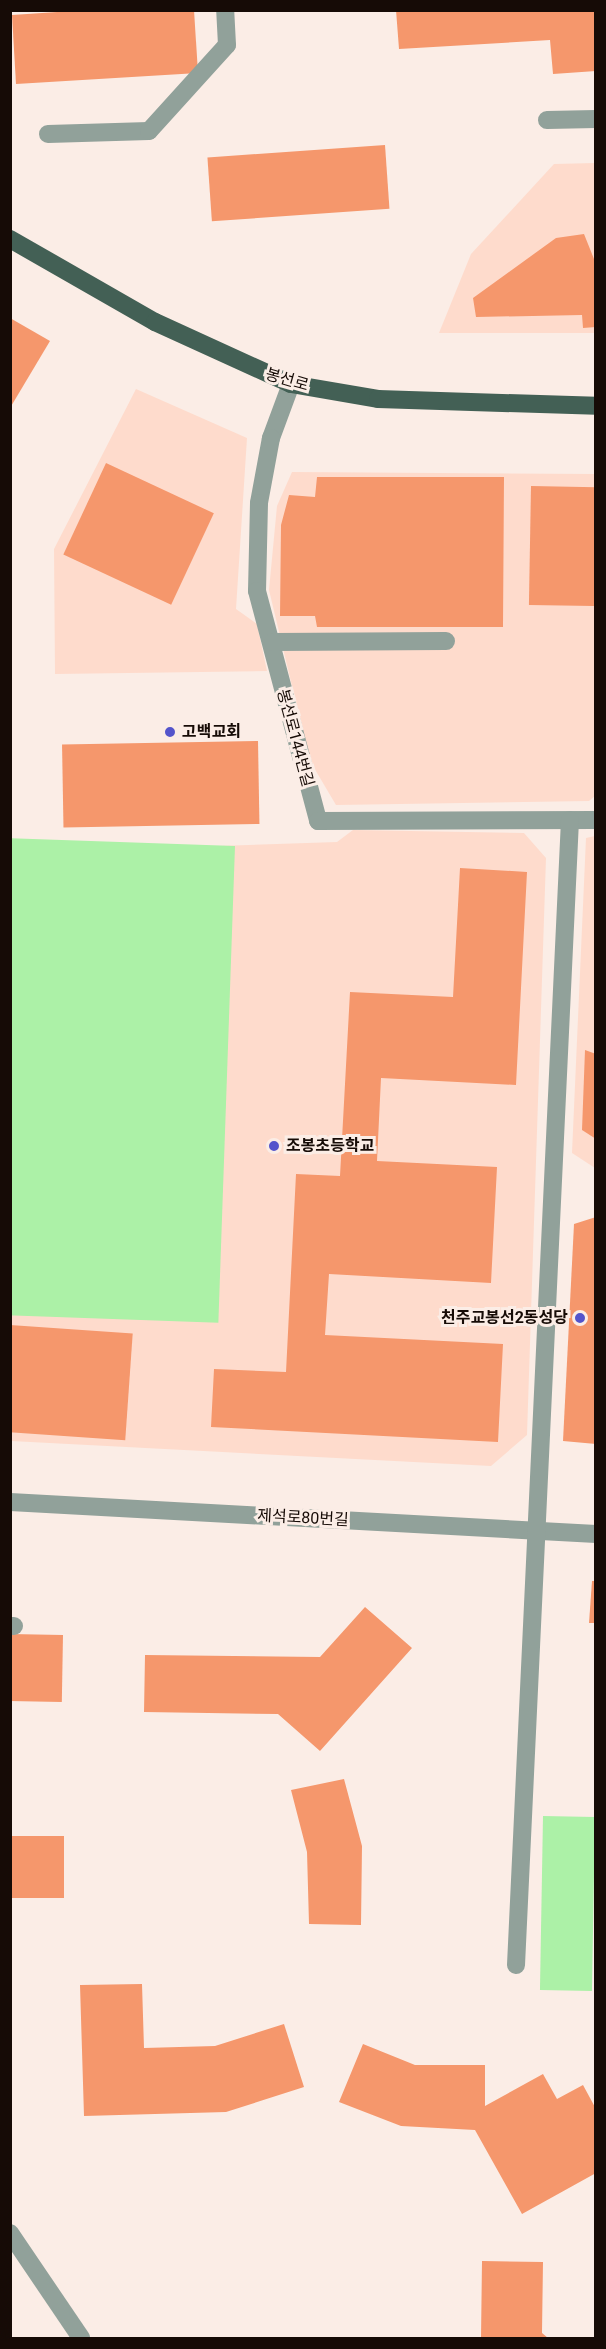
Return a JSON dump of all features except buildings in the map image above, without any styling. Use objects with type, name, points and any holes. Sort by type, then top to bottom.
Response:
[{"type":"main road","name":"봉선로","points":[[10,239],[155,322],[291,384],[378,399],[596,406]]},
{"type":"street","points":[[48,134],[149,130],[227,45],[225,10]]},
{"type":"street","points":[[547,120],[596,119]]},
{"type":"street","name":"봉선로144번길","points":[[291,384],[271,438],[259,503],[257,591],[273,642],[318,820],[596,819]]},
{"type":"street","points":[[273,642],[446,641]]},
{"type":"street","points":[[516,1965],[570,820]]},
{"type":"street","name":"제석로80번길","points":[[10,1502],[596,1534]]},
{"type":"street","points":[[10,2233],[81,2338]]},
{"type":"shaded area","points":[[595,163],[595,333],[439,333],[471,254],[554,164]]},
{"type":"shaded area","points":[[136,389],[247,438],[236,609],[257,624],[267,671],[55,674],[54,549]]},
{"type":"shaded area","points":[[292,472],[595,474],[595,796],[589,801],[336,805],[310,761],[269,590],[277,506]]},
{"type":"shaded area","name":"조봉초등학교","points":[[353,830],[524,833],[546,858],[527,1435],[491,1466],[11,1441],[10,853],[337,842]]},
{"type":"shaded area","points":[[595,836],[595,1168],[572,1153],[586,838]]},
{"type":"green space","points":[[11,838],[235,846],[218,1323],[10,1315]]},
{"type":"green space","points":[[543,1816],[595,1817],[592,1991],[540,1990]]},
{"type":"place","name":"고백교회","points":[[170,732]]},
{"type":"place","name":"조봉초등학교","points":[[274,1146]]},
{"type":"place","name":"천주교봉선2동성당","points":[[580,1318]]}]
